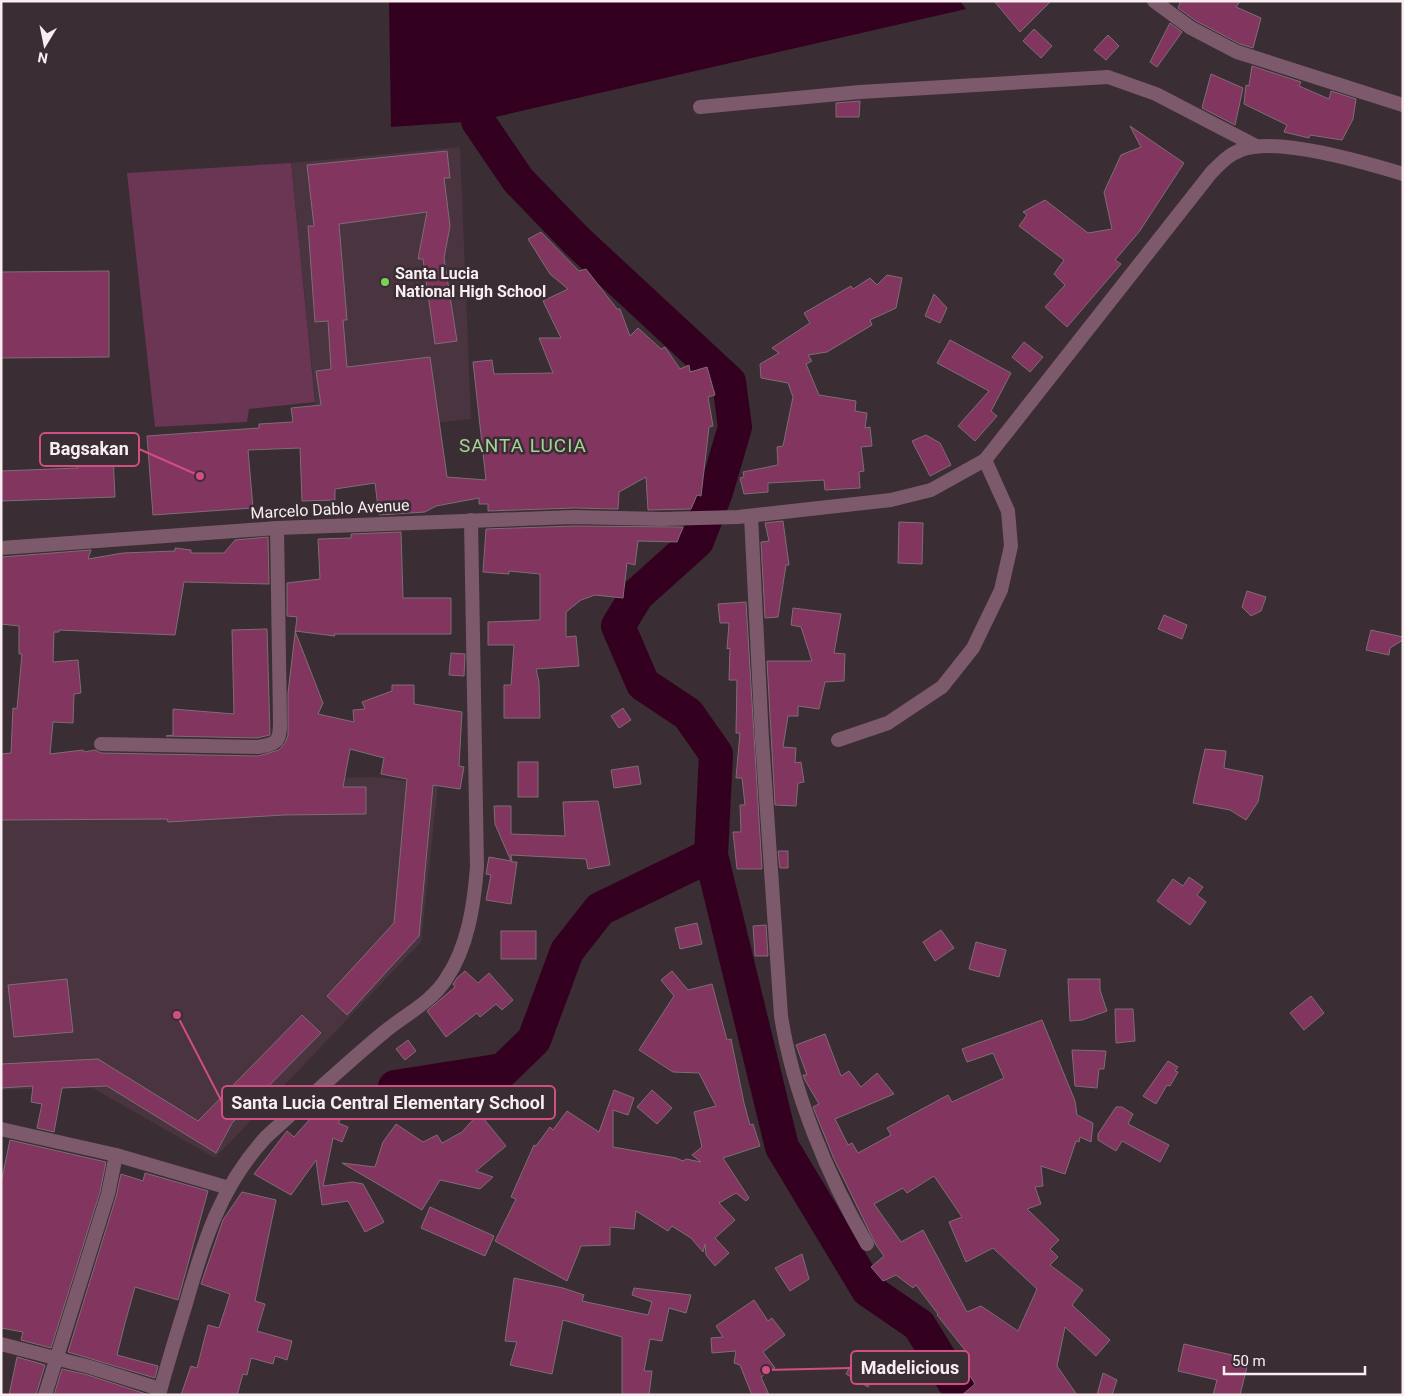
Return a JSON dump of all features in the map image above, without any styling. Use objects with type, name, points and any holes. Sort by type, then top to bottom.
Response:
[{"type":"street","points":[[1154,1],[1191,28],[1237,52],[1403,105]]},
{"type":"street","points":[[700,106],[870,92],[1108,77],[1156,94],[1256,146]]},
{"type":"street","points":[[838,740],[888,723],[942,687],[973,648],[1001,590],[1011,546],[1008,511],[985,460],[1211,173],[1226,158],[1240,150],[1256,146],[1303,150],[1366,163],[1403,174]]},
{"type":"street","name":"Marcelo Dablo Avenue","points":[[1,548],[277,528],[588,517],[661,519],[745,516],[891,500],[931,490],[985,460]]},
{"type":"street","points":[[745,516],[782,1022],[805,1107],[837,1188],[867,1244]]},
{"type":"street","points":[[1,1344],[55,1357],[160,1392],[202,1248],[214,1216],[228,1188],[253,1151],[266,1136],[384,1032],[442,986],[461,950],[475,890],[477,867],[471,520]]},
{"type":"street","points":[[100,744],[248,747],[276,742],[280,736],[277,528]]},
{"type":"street","points":[[1,1129],[116,1155],[228,1188]]},
{"type":"street","points":[[44,1395],[108,1194],[116,1155]]},
{"type":"shaded area","points":[[389,1],[960,1],[966,9],[478,121],[391,127]]},
{"type":"shaded area","name":"Santa Lucia National High School","points":[[460,147],[471,419],[319,436],[291,163]]},
{"type":"shaded area","points":[[291,163],[315,402],[249,409],[247,422],[155,427],[127,173]]},
{"type":"shaded area","points":[[377,777],[438,785],[421,942],[215,1158],[91,1087],[1,1090],[1,784]]},
{"type":"building","points":[[994,1],[1051,1],[1020,32]]},
{"type":"building","points":[[1181,1],[1240,1],[1236,7],[1261,18],[1253,48],[1240,44],[1196,21],[1178,8]]},
{"type":"building","points":[[1170,23],[1182,32],[1157,67],[1150,62]]},
{"type":"building","points":[[1034,29],[1052,46],[1041,58],[1023,41]]},
{"type":"building","points":[[1108,35],[1119,46],[1106,60],[1094,50]]},
{"type":"building","points":[[1252,66],[1301,82],[1299,86],[1329,99],[1331,91],[1356,99],[1353,119],[1342,140],[1310,135],[1309,138],[1284,132],[1287,125],[1244,104],[1246,85],[1249,86]]},
{"type":"building","points":[[1211,74],[1243,88],[1235,125],[1202,108]]},
{"type":"building","points":[[860,101],[859,117],[836,117],[836,103]]},
{"type":"building","points":[[1130,126],[1184,163],[1139,232],[1115,260],[1121,264],[1067,327],[1045,307],[1065,285],[1054,274],[1064,260],[1019,226],[1027,215],[1023,212],[1045,200],[1088,233],[1112,229],[1104,192],[1121,155],[1141,147]]},
{"type":"building","points":[[447,151],[450,178],[444,178],[450,226],[444,258],[457,341],[435,344],[423,259],[418,259],[427,212],[339,224],[347,320],[343,320],[347,367],[430,357],[447,477],[486,480],[473,362],[492,360],[494,374],[553,373],[539,338],[561,338],[543,301],[568,289],[550,274],[528,239],[541,232],[579,271],[586,269],[617,309],[620,309],[630,336],[638,328],[661,349],[665,347],[680,369],[689,365],[690,372],[707,367],[715,395],[708,397],[713,426],[709,427],[701,496],[697,495],[691,509],[648,510],[646,477],[619,492],[618,509],[574,508],[488,511],[488,504],[479,504],[479,498],[436,506],[425,512],[379,515],[375,483],[335,489],[335,500],[302,501],[300,448],[248,450],[253,508],[153,515],[147,436],[259,428],[259,424],[293,422],[291,408],[321,405],[316,371],[331,369],[328,321],[315,322],[308,226],[314,226],[307,165]]},
{"type":"building","points":[[109,271],[109,357],[1,358],[1,272]]},
{"type":"building","points":[[887,275],[902,278],[896,308],[870,320],[872,325],[827,352],[808,355],[812,361],[806,364],[819,395],[856,401],[855,411],[867,413],[865,428],[870,427],[872,446],[861,447],[864,471],[859,472],[860,488],[825,490],[824,480],[768,483],[768,492],[744,494],[740,478],[744,477],[743,472],[778,465],[777,447],[783,446],[793,397],[788,383],[761,378],[760,364],[779,353],[772,348],[810,323],[804,313],[851,286],[853,289],[870,278],[877,285]]},
{"type":"building","points":[[934,294],[947,308],[940,323],[925,316]]},
{"type":"building","points":[[950,340],[1011,373],[991,411],[997,416],[975,441],[958,426],[989,391],[937,363]]},
{"type":"building","points":[[1024,342],[1043,357],[1030,372],[1012,357]]},
{"type":"building","points":[[926,435],[940,443],[951,465],[930,476],[912,441]]},
{"type":"building","points":[[113,456],[115,497],[1,501],[1,471],[78,468],[77,457]]},
{"type":"building","points":[[783,521],[789,565],[786,565],[778,617],[765,618],[761,542],[769,541],[765,523]]},
{"type":"building","points":[[899,522],[923,523],[922,564],[898,563]]},
{"type":"building","points":[[574,526],[683,527],[677,542],[638,541],[635,565],[627,563],[623,598],[595,595],[581,600],[566,612],[566,637],[576,636],[579,666],[536,669],[539,682],[540,718],[504,718],[504,685],[511,685],[514,645],[488,645],[488,622],[540,620],[540,574],[509,571],[509,574],[483,572],[486,529]]},
{"type":"building","points":[[401,532],[403,598],[451,598],[451,634],[334,634],[335,636],[295,631],[297,617],[287,616],[287,583],[320,579],[318,539],[351,538],[351,534]]},
{"type":"building","points":[[268,537],[269,584],[184,582],[175,635],[59,630],[59,632],[54,632],[53,662],[78,660],[81,693],[74,694],[73,723],[53,722],[50,754],[95,750],[101,753],[258,756],[279,750],[285,743],[288,735],[288,693],[295,632],[323,703],[318,714],[354,722],[353,710],[365,709],[362,702],[392,691],[392,685],[414,685],[414,704],[462,712],[459,766],[464,767],[460,789],[433,785],[419,936],[347,1015],[327,996],[394,923],[407,779],[381,774],[384,758],[350,749],[343,787],[366,787],[366,814],[284,815],[168,822],[167,819],[1,820],[1,754],[11,753],[13,708],[17,709],[22,654],[19,654],[19,626],[1,624],[1,557],[91,550],[88,559],[123,553],[175,551],[175,548],[191,550],[191,553],[224,553],[235,540]]},
{"type":"building","points":[[1247,591],[1266,597],[1261,611],[1251,616],[1242,607]]},
{"type":"building","points":[[746,602],[762,869],[737,869],[733,832],[741,832],[740,805],[745,805],[742,778],[736,778],[740,733],[736,733],[737,680],[729,680],[730,648],[727,649],[729,623],[720,623],[718,604]]},
{"type":"building","points":[[793,608],[841,614],[834,653],[845,654],[844,681],[825,682],[819,709],[798,706],[798,716],[788,716],[783,747],[796,748],[795,763],[801,762],[804,782],[798,783],[796,806],[775,805],[767,661],[812,661],[801,627],[791,625]]},
{"type":"building","points":[[1164,615],[1187,625],[1182,639],[1158,629]]},
{"type":"building","points":[[267,629],[270,735],[257,738],[166,736],[173,735],[173,709],[234,714],[232,630]]},
{"type":"building","points":[[1371,630],[1403,637],[1403,640],[1390,648],[1389,655],[1366,650]]},
{"type":"building","points":[[451,653],[465,654],[464,676],[449,675]]},
{"type":"building","points":[[623,708],[631,720],[619,728],[611,716]]},
{"type":"building","points":[[1205,749],[1226,751],[1224,768],[1263,776],[1258,802],[1246,820],[1230,810],[1193,803]]},
{"type":"building","points":[[518,762],[538,762],[538,797],[518,797]]},
{"type":"building","points":[[638,766],[641,784],[614,788],[611,770]]},
{"type":"building","points":[[598,801],[610,865],[588,869],[586,859],[511,855],[512,862],[517,862],[511,904],[486,900],[491,875],[486,874],[489,857],[511,861],[495,824],[494,806],[511,806],[511,834],[565,836],[563,802]]},
{"type":"building","points":[[778,851],[788,851],[788,868],[780,868]]},
{"type":"building","points":[[1189,877],[1203,887],[1197,895],[1206,902],[1190,925],[1157,901],[1173,879],[1183,886]]},
{"type":"building","points":[[697,923],[702,944],[680,949],[675,928]]},
{"type":"building","points":[[766,925],[768,956],[755,956],[753,926]]},
{"type":"building","points":[[941,930],[954,948],[935,961],[923,942]]},
{"type":"building","points":[[501,931],[536,931],[536,959],[501,959]]},
{"type":"building","points":[[976,942],[1006,950],[999,977],[969,969]]},
{"type":"building","points":[[465,971],[478,983],[489,973],[513,1000],[502,1010],[496,1004],[480,1017],[477,1013],[446,1037],[427,1011],[455,987],[453,984]]},
{"type":"building","points":[[672,971],[688,990],[712,984],[727,1040],[731,1039],[744,1103],[750,1125],[753,1124],[760,1146],[723,1158],[749,1198],[746,1201],[736,1193],[719,1203],[735,1220],[715,1238],[729,1253],[715,1266],[706,1255],[705,1244],[703,1252],[691,1238],[672,1226],[668,1231],[636,1211],[634,1229],[610,1227],[610,1245],[581,1246],[567,1281],[495,1241],[516,1199],[511,1197],[534,1145],[536,1146],[550,1127],[553,1130],[567,1111],[599,1132],[614,1090],[634,1098],[628,1115],[613,1110],[613,1147],[676,1158],[683,1161],[686,1159],[701,1162],[692,1155],[702,1147],[694,1112],[716,1106],[699,1073],[673,1072],[639,1050],[674,996],[661,980]]},
{"type":"building","points":[[67,979],[73,1032],[14,1037],[8,985]]},
{"type":"building","points":[[1068,979],[1100,979],[1100,990],[1107,1011],[1082,1020],[1070,1021]]},
{"type":"building","points":[[1311,996],[1324,1013],[1304,1030],[1290,1013]]},
{"type":"building","points":[[1115,1009],[1133,1009],[1135,1041],[1116,1043]]},
{"type":"building","points":[[302,1015],[321,1033],[232,1123],[216,1153],[107,1086],[62,1088],[54,1132],[37,1128],[42,1104],[31,1102],[33,1086],[1,1088],[1,1064],[98,1059],[198,1121]]},
{"type":"building","points":[[1042,1020],[1075,1101],[1077,1115],[1093,1123],[1091,1142],[1080,1137],[1079,1142],[1076,1141],[1065,1174],[1041,1166],[1043,1186],[1035,1187],[1041,1204],[1027,1209],[1059,1240],[1050,1249],[1058,1257],[1050,1265],[1083,1290],[1072,1305],[1110,1340],[1096,1356],[1065,1327],[1057,1366],[1077,1395],[962,1395],[975,1384],[961,1361],[969,1355],[916,1285],[913,1288],[896,1275],[883,1281],[871,1267],[884,1256],[876,1245],[834,1159],[813,1107],[819,1104],[803,1075],[807,1075],[796,1045],[825,1034],[841,1076],[849,1071],[861,1087],[877,1073],[894,1094],[835,1119],[848,1145],[852,1143],[858,1153],[891,1135],[887,1128],[948,1095],[952,1102],[1004,1078],[993,1053],[967,1062],[962,1049]],"holes":[[[934,1176],[962,1217],[949,1222],[966,1262],[993,1248],[1037,1289],[1018,1331],[981,1306],[967,1312],[923,1230],[901,1242],[874,1204],[903,1188],[907,1193]]]},
{"type":"building","points":[[408,1040],[416,1051],[405,1060],[396,1049]]},
{"type":"building","points":[[1072,1050],[1106,1051],[1104,1069],[1099,1069],[1097,1088],[1075,1086]]},
{"type":"building","points":[[1168,1061],[1178,1067],[1175,1071],[1178,1072],[1170,1086],[1167,1085],[1156,1104],[1143,1096]]},
{"type":"building","points":[[334,1087],[353,1102],[338,1123],[348,1127],[342,1142],[333,1138],[323,1186],[353,1182],[363,1184],[384,1222],[365,1232],[348,1201],[322,1205],[316,1160],[291,1195],[254,1174],[287,1131],[294,1137],[326,1101],[324,1100]]},
{"type":"building","points":[[652,1090],[672,1108],[657,1124],[637,1107]]},
{"type":"building","points":[[1116,1107],[1122,1107],[1133,1114],[1128,1124],[1169,1145],[1160,1162],[1122,1141],[1116,1151],[1098,1140],[1098,1134]]},
{"type":"building","points":[[479,1113],[506,1146],[476,1171],[493,1177],[480,1189],[440,1180],[422,1210],[342,1163],[375,1167],[383,1142],[396,1124],[423,1142],[437,1135],[442,1143],[462,1132]]},
{"type":"building","points":[[10,1140],[106,1162],[100,1192],[51,1348],[21,1340],[23,1332],[1,1328],[1,1183]]},
{"type":"building","points":[[145,1173],[208,1191],[178,1300],[135,1287],[117,1355],[158,1366],[155,1378],[68,1352],[116,1197],[121,1174],[143,1181]]},
{"type":"building","points":[[242,1192],[276,1200],[255,1301],[265,1304],[257,1331],[292,1341],[287,1360],[275,1356],[273,1364],[251,1358],[247,1375],[243,1374],[237,1395],[181,1395],[191,1366],[197,1368],[208,1325],[219,1328],[230,1294],[201,1284],[223,1220]]},
{"type":"building","points":[[430,1207],[494,1236],[485,1256],[421,1228]]},
{"type":"building","points":[[802,1254],[809,1279],[790,1291],[775,1268]]},
{"type":"building","points":[[514,1278],[563,1288],[584,1295],[582,1301],[648,1315],[652,1302],[632,1295],[634,1288],[691,1295],[686,1313],[669,1308],[662,1341],[650,1339],[644,1371],[652,1371],[649,1395],[622,1395],[622,1337],[563,1320],[552,1374],[510,1365],[517,1342],[505,1341]]},
{"type":"building","points":[[754,1300],[768,1321],[772,1318],[785,1335],[763,1352],[775,1368],[761,1377],[769,1395],[752,1395],[740,1365],[734,1363],[736,1351],[712,1353],[711,1338],[723,1337],[716,1326]]},
{"type":"building","points":[[1184,1344],[1249,1359],[1240,1395],[1213,1395],[1217,1380],[1178,1371]]},
{"type":"building","points":[[17,1357],[45,1365],[36,1395],[9,1395]]},
{"type":"building","points":[[853,1361],[875,1374],[868,1387],[846,1374]]},
{"type":"building","points":[[62,1369],[88,1375],[149,1395],[54,1395]]},
{"type":"building","points":[[1103,1373],[1117,1380],[1112,1395],[1097,1395]]},
{"type":"waterway","points":[[478,121],[518,180],[577,241],[729,382],[735,427],[716,492],[697,541],[637,595],[618,626],[643,684],[688,714],[716,754],[711,855],[782,1147],[868,1290],[919,1325],[962,1395]]},
{"type":"waterway","points":[[395,1087],[503,1070],[534,1040],[567,951],[600,909],[711,855]]},
{"type":"place","name":"Santa Lucia National High School","points":[[385,282]]},
{"type":"place","name":"Bagsakan","points":[[200,476]]},
{"type":"place","name":"Santa Lucia Central Elementary School","points":[[177,1015]]},
{"type":"place","name":"Madelicious","points":[[766,1370]]},
{"type":"district","name":"SANTA LUCIA","points":[[523,445]]}]
